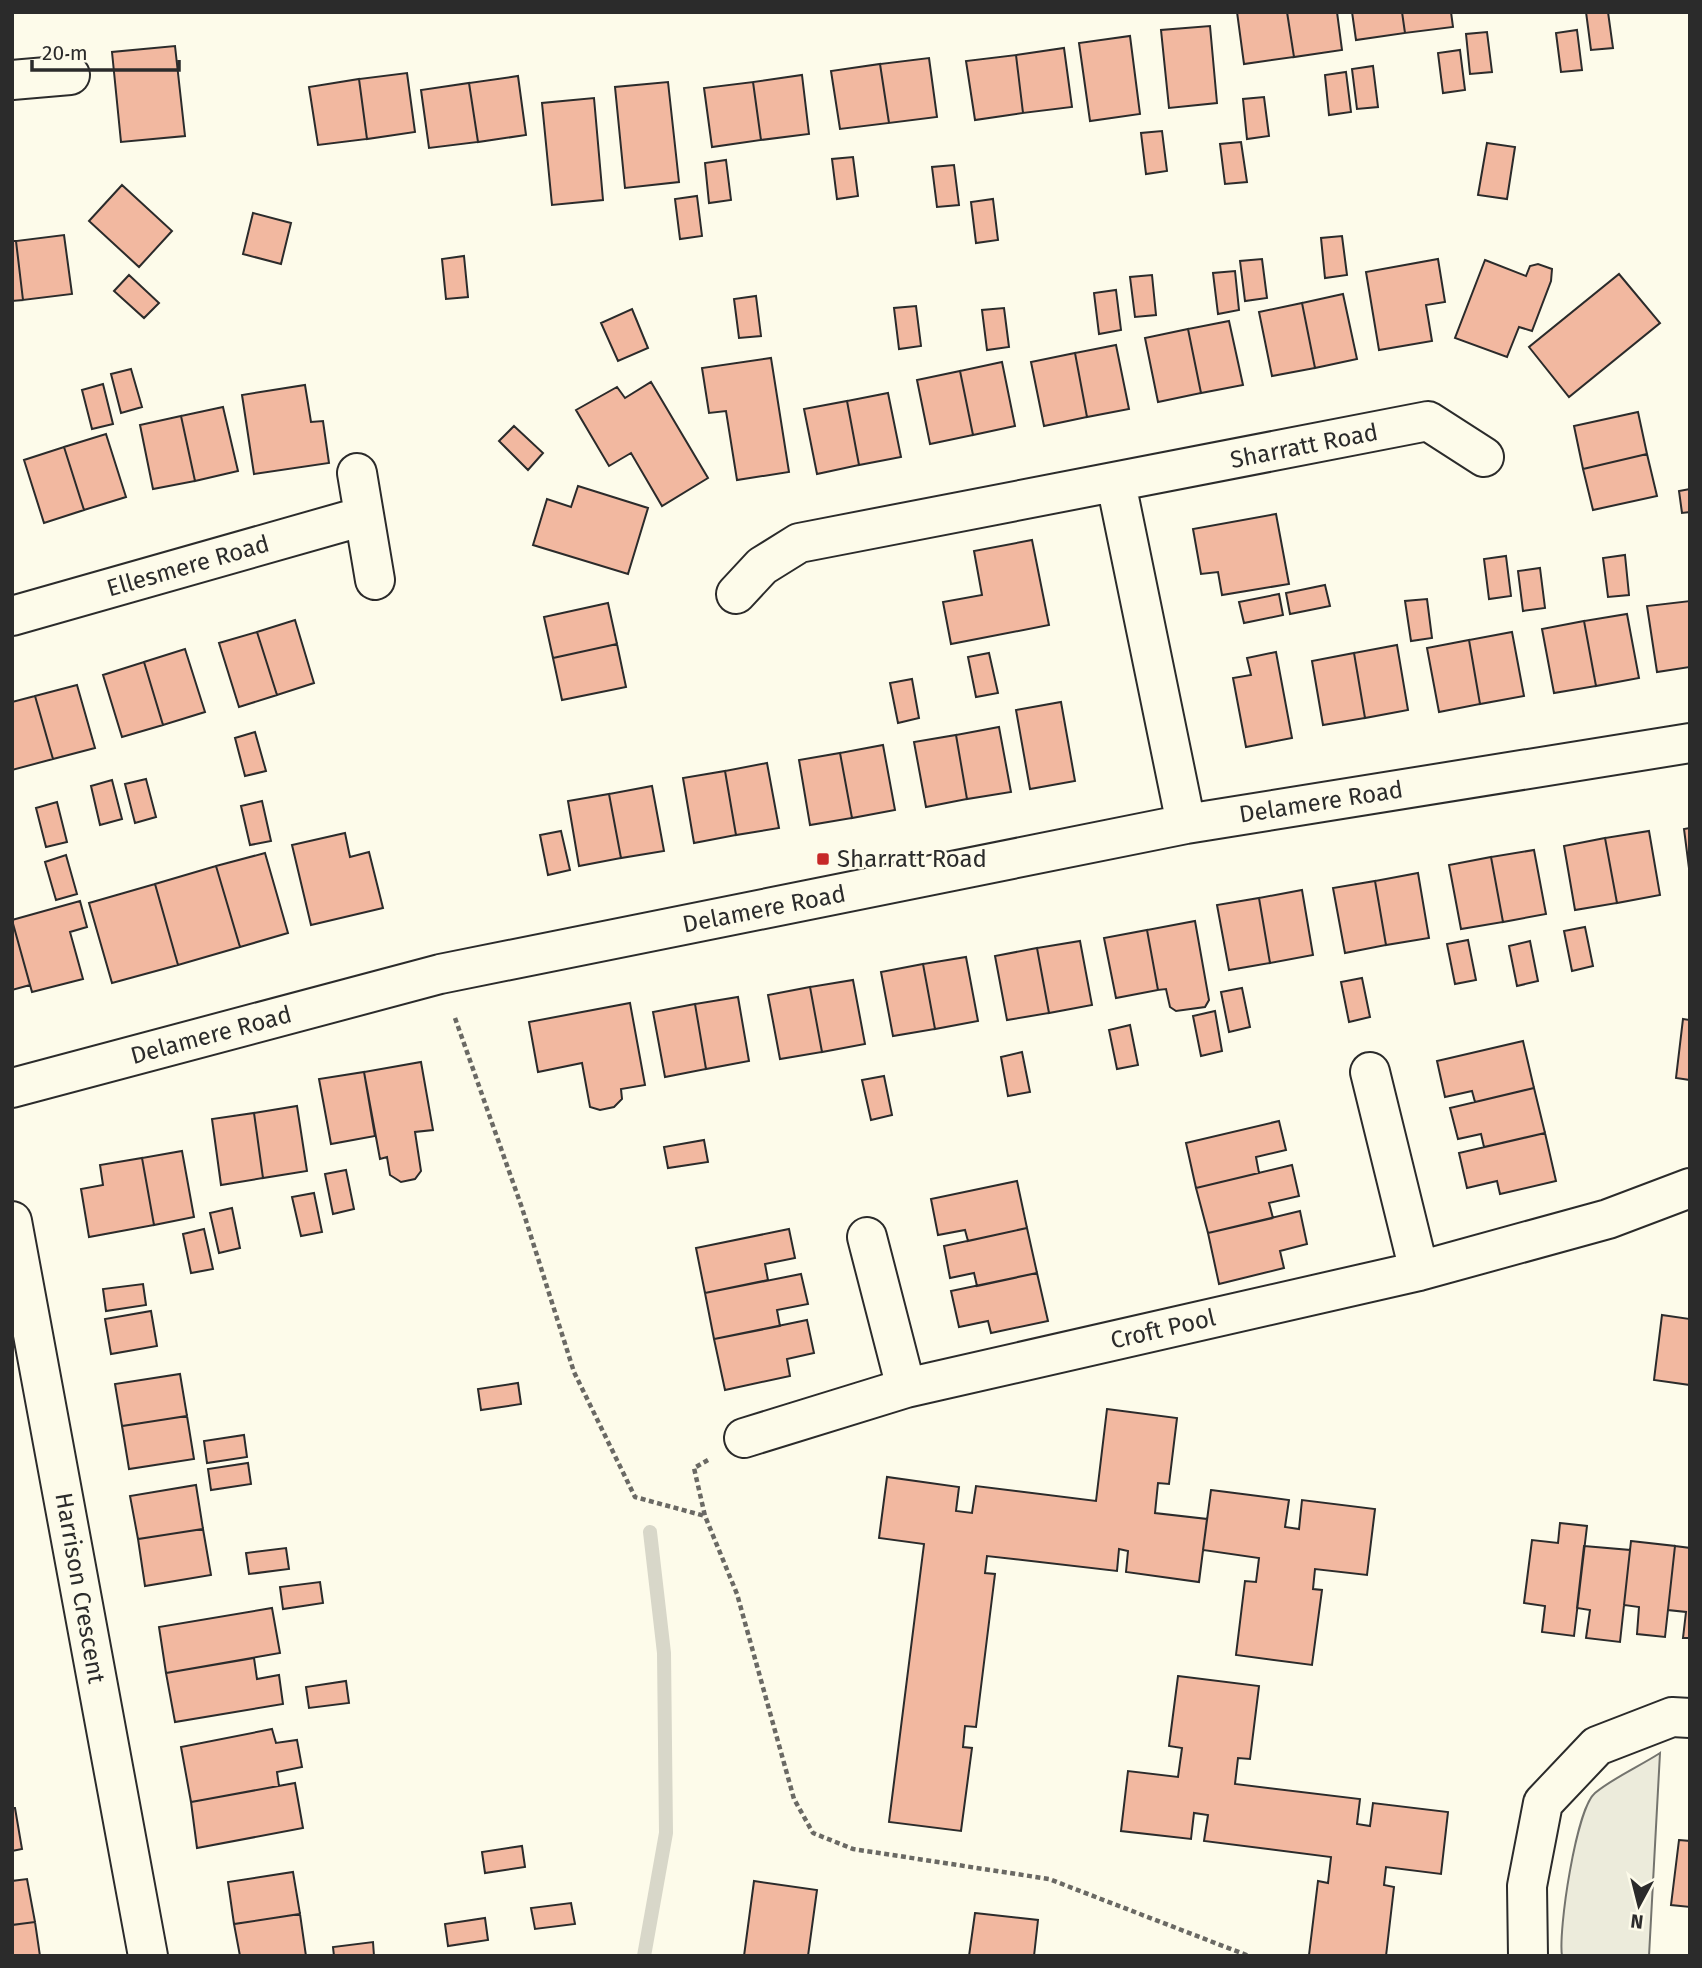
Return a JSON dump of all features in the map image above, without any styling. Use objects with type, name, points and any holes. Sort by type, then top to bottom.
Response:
[{"type":"street","points":[[12,80],[70,75]]},
{"type":"street","name":"Sharratt Road","points":[[736,594],[762,566],[799,543],[1428,421],[1484,457]]},
{"type":"street","points":[[357,473],[375,580]]},
{"type":"street","points":[[1116,483],[1186,824]]},
{"type":"street","name":"Ellesmere Road","points":[[12,616],[364,516]]},
{"type":"street","name":"Delamere Road","points":[[12,1088],[440,974],[1186,824],[1690,743]]},
{"type":"street","points":[[1370,1072],[1419,1270]]},
{"type":"street","name":"Croft Pool","points":[[744,1438],[906,1388],[1419,1270],[1608,1219],[1690,1188]]},
{"type":"street","name":"Harrison Crescent","points":[[12,1221],[148,1956]]},
{"type":"street","points":[[867,1237],[906,1388]]},
{"type":"street","points":[[1528,1956],[1527,1886],[1543,1803],[1597,1746],[1672,1717],[1690,1718]]},
{"type":"path","points":[[440,974],[522,1208],[574,1372],[635,1497],[705,1516]]},
{"type":"path","points":[[744,1438],[694,1468],[705,1516],[737,1594],[794,1799],[813,1833],[853,1849],[1049,1879],[1249,1956]]},
{"type":"shaded area","points":[[1660,1753],[1649,1956],[1562,1956],[1561,1942],[1570,1871],[1588,1804],[1602,1788]]},
{"type":"building","points":[[1237,12],[1287,12],[1294,57],[1244,64]]},
{"type":"building","points":[[1287,12],[1337,12],[1342,50],[1294,57]]},
{"type":"building","points":[[1352,12],[1402,12],[1405,33],[1356,40]]},
{"type":"building","points":[[1402,12],[1451,12],[1453,27],[1405,33]]},
{"type":"building","points":[[1586,12],[1608,12],[1613,48],[1591,50]]},
{"type":"building","points":[[1210,26],[1217,103],[1169,108],[1161,30]]},
{"type":"building","points":[[1577,30],[1582,70],[1561,72],[1556,33]]},
{"type":"building","points":[[1487,32],[1492,72],[1470,74],[1466,34]]},
{"type":"building","points":[[1130,36],[1140,114],[1090,121],[1079,43]]},
{"type":"building","points":[[175,46],[185,136],[121,142],[112,52]]},
{"type":"building","points":[[1064,48],[1072,107],[1023,113],[1016,55]]},
{"type":"building","points":[[1460,50],[1465,90],[1443,93],[1438,53]]},
{"type":"building","points":[[1016,55],[1023,113],[975,120],[966,61]]},
{"type":"building","points":[[929,58],[937,117],[889,123],[880,64]]},
{"type":"building","points":[[880,64],[889,123],[840,129],[831,71]]},
{"type":"building","points":[[1373,66],[1378,107],[1357,109],[1352,69]]},
{"type":"building","points":[[1346,72],[1351,112],[1329,115],[1325,75]]},
{"type":"building","points":[[407,73],[415,132],[367,139],[359,79]]},
{"type":"building","points":[[802,75],[809,134],[761,140],[753,82]]},
{"type":"building","points":[[518,76],[526,135],[478,142],[469,83]]},
{"type":"building","points":[[359,79],[367,139],[318,145],[309,87]]},
{"type":"building","points":[[668,82],[679,182],[625,188],[615,87]]},
{"type":"building","points":[[753,82],[761,140],[712,147],[704,88]]},
{"type":"building","points":[[469,83],[478,142],[429,148],[421,90]]},
{"type":"building","points":[[1264,97],[1269,136],[1247,139],[1243,99]]},
{"type":"building","points":[[594,98],[603,200],[552,205],[542,103]]},
{"type":"building","points":[[1162,131],[1167,171],[1146,174],[1141,133]]},
{"type":"building","points":[[1241,142],[1247,182],[1225,184],[1220,144]]},
{"type":"building","points":[[1487,143],[1515,147],[1507,199],[1478,195]]},
{"type":"building","points":[[853,157],[858,196],[837,199],[832,159]]},
{"type":"building","points":[[726,160],[731,200],[709,203],[705,163]]},
{"type":"building","points":[[954,165],[959,205],[937,207],[932,167]]},
{"type":"building","points":[[122,185],[172,231],[139,267],[89,221]]},
{"type":"building","points":[[697,196],[702,236],[680,239],[675,199]]},
{"type":"building","points":[[993,199],[998,240],[976,243],[971,202]]},
{"type":"building","points":[[253,213],[291,223],[281,264],[243,254]]},
{"type":"building","points":[[64,235],[72,294],[23,300],[16,241]]},
{"type":"building","points":[[1342,236],[1347,275],[1325,278],[1321,238]]},
{"type":"building","points":[[12,241],[16,241],[23,300],[12,301]]},
{"type":"building","points":[[464,256],[468,297],[446,299],[442,259]]},
{"type":"building","points":[[1262,259],[1267,298],[1245,301],[1240,261]]},
{"type":"building","points":[[1438,259],[1445,302],[1426,305],[1432,341],[1379,350],[1366,272]]},
{"type":"building","points":[[1485,260],[1526,276],[1530,266],[1538,264],[1552,269],[1551,281],[1532,331],[1519,327],[1507,357],[1455,338]]},
{"type":"building","points":[[1235,271],[1239,310],[1218,314],[1213,273]]},
{"type":"building","points":[[1619,274],[1660,323],[1569,397],[1529,347]]},
{"type":"building","points":[[129,275],[159,303],[144,318],[114,291]]},
{"type":"building","points":[[1152,275],[1156,315],[1135,317],[1130,277]]},
{"type":"building","points":[[1116,290],[1121,330],[1099,334],[1094,293]]},
{"type":"building","points":[[1343,294],[1357,359],[1315,368],[1302,303]]},
{"type":"building","points":[[756,296],[761,336],[739,338],[734,299]]},
{"type":"building","points":[[1302,303],[1315,368],[1272,376],[1259,312]]},
{"type":"building","points":[[916,306],[921,346],[899,349],[894,308]]},
{"type":"building","points":[[1004,308],[1009,347],[987,350],[982,310]]},
{"type":"building","points":[[632,309],[648,348],[618,361],[601,323]]},
{"type":"building","points":[[1229,321],[1243,385],[1201,393],[1188,329]]},
{"type":"building","points":[[1188,329],[1201,393],[1158,402],[1145,338]]},
{"type":"building","points":[[1116,345],[1129,409],[1087,417],[1075,353]]},
{"type":"building","points":[[1075,353],[1087,417],[1044,426],[1031,362]]},
{"type":"building","points":[[771,358],[789,472],[737,480],[726,411],[709,413],[702,368]]},
{"type":"building","points":[[1002,362],[1015,426],[973,435],[960,371]]},
{"type":"building","points":[[131,369],[142,407],[121,413],[111,374]]},
{"type":"building","points":[[960,371],[973,435],[930,444],[917,380]]},
{"type":"building","points":[[651,382],[708,478],[662,506],[631,453],[609,466],[576,410],[617,387],[625,398]]},
{"type":"building","points":[[103,384],[113,424],[92,429],[82,390]]},
{"type":"building","points":[[305,385],[311,422],[323,421],[329,463],[254,474],[242,395]]},
{"type":"building","points":[[888,393],[901,457],[859,465],[847,401]]},
{"type":"building","points":[[847,401],[859,465],[817,474],[804,409]]},
{"type":"building","points":[[223,407],[238,471],[195,481],[181,416]]},
{"type":"building","points":[[1638,412],[1647,454],[1583,469],[1574,426]]},
{"type":"building","points":[[181,416],[195,481],[153,489],[140,425]]},
{"type":"building","points":[[514,426],[543,453],[528,470],[499,441]]},
{"type":"building","points":[[106,434],[126,497],[84,510],[64,447]]},
{"type":"building","points":[[64,447],[84,510],[44,523],[24,460]]},
{"type":"building","points":[[1647,454],[1657,496],[1593,510],[1583,469]]},
{"type":"building","points":[[578,486],[648,508],[628,574],[533,545],[547,499],[571,507]]},
{"type":"building","points":[[1690,489],[1690,512],[1682,513],[1679,491]]},
{"type":"building","points":[[1276,514],[1289,584],[1222,595],[1218,572],[1201,574],[1193,529]]},
{"type":"building","points":[[1032,540],[1049,625],[951,644],[943,602],[982,595],[974,551]]},
{"type":"building","points":[[1625,555],[1629,595],[1608,597],[1603,558]]},
{"type":"building","points":[[1506,556],[1511,596],[1489,599],[1484,559]]},
{"type":"building","points":[[1540,568],[1545,608],[1523,611],[1518,571]]},
{"type":"building","points":[[1325,585],[1330,606],[1290,614],[1286,593]]},
{"type":"building","points":[[1279,594],[1283,615],[1244,623],[1239,602]]},
{"type":"building","points":[[1427,599],[1432,638],[1411,641],[1405,601]]},
{"type":"building","points":[[1690,601],[1690,667],[1657,672],[1647,606]]},
{"type":"building","points":[[608,603],[617,644],[553,658],[544,617]]},
{"type":"building","points":[[1627,614],[1639,678],[1596,686],[1584,621]]},
{"type":"building","points":[[295,620],[314,683],[277,695],[257,632]]},
{"type":"building","points":[[1584,621],[1596,686],[1554,693],[1542,629]]},
{"type":"building","points":[[257,632],[277,695],[239,707],[219,643]]},
{"type":"building","points":[[1512,632],[1524,696],[1480,704],[1469,640]]},
{"type":"building","points":[[1469,640],[1480,704],[1439,712],[1427,648]]},
{"type":"building","points":[[617,644],[626,687],[562,700],[553,658]]},
{"type":"building","points":[[1397,645],[1408,710],[1365,718],[1354,653]]},
{"type":"building","points":[[185,649],[205,712],[163,725],[144,662]]},
{"type":"building","points":[[1276,652],[1292,738],[1246,747],[1233,678],[1251,675],[1247,658]]},
{"type":"building","points":[[989,653],[998,693],[976,697],[968,657]]},
{"type":"building","points":[[1354,653],[1365,718],[1323,725],[1312,661]]},
{"type":"building","points":[[144,662],[163,725],[122,737],[103,675]]},
{"type":"building","points":[[912,679],[919,718],[898,723],[890,683]]},
{"type":"building","points":[[77,685],[95,748],[53,759],[35,696]]},
{"type":"building","points":[[35,696],[53,759],[12,770],[12,702]]},
{"type":"building","points":[[1061,702],[1075,781],[1030,789],[1016,710]]},
{"type":"building","points":[[999,727],[1011,792],[967,799],[956,735]]},
{"type":"building","points":[[255,732],[266,771],[245,776],[235,738]]},
{"type":"building","points":[[956,735],[967,799],[926,807],[914,742]]},
{"type":"building","points":[[883,745],[895,810],[852,818],[840,753]]},
{"type":"building","points":[[840,753],[852,818],[810,825],[799,760]]},
{"type":"building","points":[[767,763],[779,828],[736,835],[725,771]]},
{"type":"building","points":[[725,771],[736,835],[694,843],[683,778]]},
{"type":"building","points":[[146,779],[156,817],[135,823],[125,784]]},
{"type":"building","points":[[112,780],[122,819],[100,825],[91,786]]},
{"type":"building","points":[[652,786],[664,851],[621,858],[609,794]]},
{"type":"building","points":[[609,794],[621,858],[579,866],[568,801]]},
{"type":"building","points":[[262,801],[271,841],[250,845],[241,806]]},
{"type":"building","points":[[57,802],[67,842],[46,847],[36,808]]},
{"type":"building","points":[[1690,828],[1690,876],[1684,829]]},
{"type":"building","points":[[561,831],[570,870],[548,875],[540,835]]},
{"type":"building","points":[[1649,831],[1660,895],[1617,903],[1605,838]]},
{"type":"building","points":[[345,833],[350,857],[369,852],[383,908],[311,925],[292,845]]},
{"type":"building","points":[[1605,838],[1617,903],[1575,910],[1564,846]]},
{"type":"building","points":[[1534,850],[1546,914],[1503,922],[1491,857]]},
{"type":"building","points":[[265,853],[288,933],[240,947],[216,866]]},
{"type":"building","points":[[66,855],[77,894],[56,900],[45,862]]},
{"type":"building","points":[[1491,857],[1503,922],[1461,929],[1449,865]]},
{"type":"building","points":[[216,866],[240,947],[178,965],[155,884]]},
{"type":"building","points":[[1418,873],[1429,938],[1386,945],[1375,881]]},
{"type":"building","points":[[1375,881],[1386,945],[1345,953],[1333,888]]},
{"type":"building","points":[[155,884],[178,965],[112,983],[89,903]]},
{"type":"building","points":[[1302,890],[1313,955],[1270,963],[1259,898]]},
{"type":"building","points":[[1259,898],[1270,963],[1229,970],[1217,905]]},
{"type":"building","points":[[80,901],[87,927],[70,932],[83,979],[32,992],[12,920]]},
{"type":"building","points":[[12,920],[30,985],[12,990]]},
{"type":"building","points":[[1195,921],[1209,1000],[1205,1007],[1176,1011],[1170,1007],[1166,989],[1158,990],[1147,930]]},
{"type":"building","points":[[1585,927],[1593,966],[1572,971],[1564,931]]},
{"type":"building","points":[[1147,930],[1158,990],[1116,998],[1104,938]]},
{"type":"building","points":[[1468,940],[1476,980],[1455,984],[1447,944]]},
{"type":"building","points":[[1080,941],[1092,1005],[1049,1013],[1037,948]]},
{"type":"building","points":[[1530,941],[1538,981],[1517,986],[1509,946]]},
{"type":"building","points":[[1037,948],[1049,1013],[1007,1020],[995,956]]},
{"type":"building","points":[[966,957],[978,1021],[935,1029],[923,964]]},
{"type":"building","points":[[923,964],[935,1029],[893,1036],[881,972]]},
{"type":"building","points":[[1362,978],[1370,1017],[1349,1022],[1341,982]]},
{"type":"building","points":[[853,980],[865,1044],[822,1052],[810,987]]},
{"type":"building","points":[[810,987],[822,1052],[780,1059],[768,995]]},
{"type":"building","points":[[1242,988],[1250,1027],[1229,1032],[1221,992]]},
{"type":"building","points":[[738,997],[749,1061],[706,1069],[695,1004]]},
{"type":"building","points":[[630,1003],[645,1085],[621,1089],[622,1099],[614,1107],[600,1110],[590,1107],[582,1063],[538,1072],[529,1022]]},
{"type":"building","points":[[695,1004],[706,1069],[665,1077],[653,1012]]},
{"type":"building","points":[[1215,1011],[1222,1051],[1201,1056],[1193,1016]]},
{"type":"building","points":[[1683,1019],[1690,1020],[1690,1080],[1676,1078]]},
{"type":"building","points":[[1130,1025],[1138,1065],[1117,1069],[1109,1030]]},
{"type":"building","points":[[1523,1041],[1534,1088],[1475,1102],[1472,1091],[1445,1097],[1437,1061]]},
{"type":"building","points":[[1022,1052],[1030,1092],[1008,1096],[1001,1057]]},
{"type":"building","points":[[421,1062],[433,1130],[415,1132],[421,1171],[415,1179],[401,1182],[390,1175],[387,1157],[380,1159],[364,1072]]},
{"type":"building","points":[[364,1072],[375,1136],[331,1144],[319,1079]]},
{"type":"building","points":[[884,1076],[892,1115],[871,1120],[862,1080]]},
{"type":"building","points":[[1534,1088],[1545,1133],[1484,1147],[1481,1134],[1458,1139],[1450,1108]]},
{"type":"building","points":[[297,1106],[307,1171],[263,1178],[254,1113]]},
{"type":"building","points":[[254,1113],[263,1178],[221,1185],[212,1119]]},
{"type":"building","points":[[1279,1121],[1286,1150],[1256,1157],[1259,1173],[1196,1188],[1186,1143]]},
{"type":"building","points":[[1545,1133],[1556,1181],[1500,1194],[1497,1181],[1467,1188],[1459,1153]]},
{"type":"building","points":[[704,1140],[708,1162],[668,1168],[664,1147]]},
{"type":"building","points":[[182,1151],[194,1217],[154,1225],[142,1158]]},
{"type":"building","points":[[142,1158],[154,1225],[89,1237],[81,1189],[103,1185],[100,1165]]},
{"type":"building","points":[[1292,1165],[1299,1196],[1269,1203],[1273,1218],[1208,1233],[1196,1188]]},
{"type":"building","points":[[346,1170],[354,1209],[333,1214],[325,1174]]},
{"type":"building","points":[[1017,1181],[1027,1228],[968,1241],[965,1230],[938,1235],[931,1199]]},
{"type":"building","points":[[314,1193],[322,1232],[301,1236],[292,1197]]},
{"type":"building","points":[[232,1208],[240,1248],[219,1253],[210,1213]]},
{"type":"building","points":[[1300,1211],[1307,1244],[1280,1251],[1284,1268],[1219,1284],[1208,1233]]},
{"type":"building","points":[[1027,1228],[1037,1273],[977,1286],[974,1273],[950,1278],[944,1246]]},
{"type":"building","points":[[204,1229],[213,1269],[191,1273],[183,1234]]},
{"type":"building","points":[[789,1229],[795,1258],[765,1264],[768,1280],[705,1293],[696,1248]]},
{"type":"building","points":[[1037,1273],[1048,1321],[991,1333],[988,1321],[959,1327],[951,1291]]},
{"type":"building","points":[[801,1274],[808,1304],[777,1310],[780,1326],[714,1339],[705,1293]]},
{"type":"building","points":[[143,1284],[146,1305],[106,1311],[103,1289]]},
{"type":"building","points":[[151,1311],[157,1346],[111,1354],[105,1319]]},
{"type":"building","points":[[1662,1315],[1690,1319],[1690,1385],[1654,1380]]},
{"type":"building","points":[[807,1320],[814,1353],[787,1359],[790,1376],[725,1390],[714,1339]]},
{"type":"building","points":[[180,1374],[187,1416],[122,1426],[115,1384]]},
{"type":"building","points":[[518,1383],[521,1404],[481,1410],[478,1389]]},
{"type":"building","points":[[1107,1409],[1177,1418],[1169,1484],[1158,1483],[1155,1513],[1207,1519],[1199,1582],[1126,1572],[1128,1551],[1119,1549],[1117,1571],[987,1556],[985,1573],[995,1574],[976,1727],[965,1726],[963,1747],[972,1748],[961,1831],[889,1822],[924,1544],[879,1538],[887,1477],[959,1487],[956,1511],[972,1513],[976,1486],[1096,1501]]},
{"type":"building","points":[[187,1416],[194,1459],[129,1469],[122,1426]]},
{"type":"building","points":[[244,1435],[247,1457],[207,1463],[204,1441]]},
{"type":"building","points":[[248,1463],[251,1484],[211,1490],[208,1469]]},
{"type":"building","points":[[196,1485],[203,1529],[138,1539],[130,1496]]},
{"type":"building","points":[[1211,1490],[1289,1500],[1285,1527],[1299,1529],[1302,1500],[1375,1509],[1367,1575],[1315,1569],[1313,1589],[1322,1590],[1312,1665],[1236,1655],[1245,1581],[1256,1582],[1259,1558],[1203,1550]]},
{"type":"building","points":[[1560,1523],[1587,1526],[1574,1636],[1542,1632],[1545,1606],[1524,1603],[1532,1540],[1558,1543]]},
{"type":"building","points":[[203,1529],[211,1575],[145,1586],[138,1539]]},
{"type":"building","points":[[1631,1541],[1675,1546],[1665,1637],[1637,1634],[1639,1607],[1624,1605]]},
{"type":"building","points":[[1584,1546],[1630,1550],[1620,1642],[1586,1638],[1590,1610],[1577,1608]]},
{"type":"building","points":[[1675,1546],[1690,1548],[1690,1638],[1683,1638],[1686,1612],[1668,1610]]},
{"type":"building","points":[[286,1548],[289,1569],[249,1574],[246,1553]]},
{"type":"building","points":[[320,1582],[323,1603],[283,1609],[280,1587]]},
{"type":"building","points":[[272,1608],[280,1653],[166,1673],[159,1627]]},
{"type":"building","points":[[254,1658],[257,1679],[279,1675],[283,1704],[175,1722],[166,1673]]},
{"type":"building","points":[[1178,1676],[1259,1686],[1250,1759],[1238,1758],[1235,1784],[1360,1799],[1357,1824],[1370,1826],[1373,1803],[1448,1812],[1441,1874],[1386,1867],[1384,1885],[1394,1887],[1386,1956],[1309,1955],[1318,1881],[1328,1883],[1331,1857],[1204,1841],[1208,1815],[1194,1813],[1191,1839],[1121,1831],[1128,1771],[1178,1777],[1182,1748],[1169,1746]]},
{"type":"building","points":[[346,1681],[349,1703],[309,1708],[306,1687]]},
{"type":"building","points":[[272,1729],[276,1743],[297,1740],[302,1767],[277,1772],[279,1786],[191,1802],[181,1747]]},
{"type":"building","points":[[295,1783],[303,1828],[197,1848],[191,1802]]},
{"type":"building","points":[[12,1808],[15,1808],[22,1849],[12,1851]]},
{"type":"building","points":[[1679,1840],[1690,1841],[1690,1907],[1671,1905]]},
{"type":"building","points":[[522,1846],[525,1867],[485,1873],[482,1852]]},
{"type":"building","points":[[293,1872],[300,1914],[234,1924],[228,1882]]},
{"type":"building","points":[[27,1879],[35,1922],[12,1925],[12,1881]]},
{"type":"building","points":[[754,1881],[817,1890],[808,1956],[744,1956]]},
{"type":"building","points":[[571,1903],[575,1924],[535,1929],[531,1908]]},
{"type":"building","points":[[975,1913],[1038,1920],[1034,1956],[969,1956]]},
{"type":"building","points":[[300,1914],[306,1956],[240,1956],[234,1924]]},
{"type":"building","points":[[485,1918],[488,1940],[448,1946],[445,1924]]},
{"type":"building","points":[[35,1922],[40,1956],[12,1956],[12,1925]]},
{"type":"building","points":[[373,1942],[374,1956],[334,1956],[333,1947]]},
{"type":"waterway","points":[[644,1956],[666,1833],[664,1653],[650,1532]]},
{"type":"place","name":"Sharratt Road","points":[[823,859]]}]
